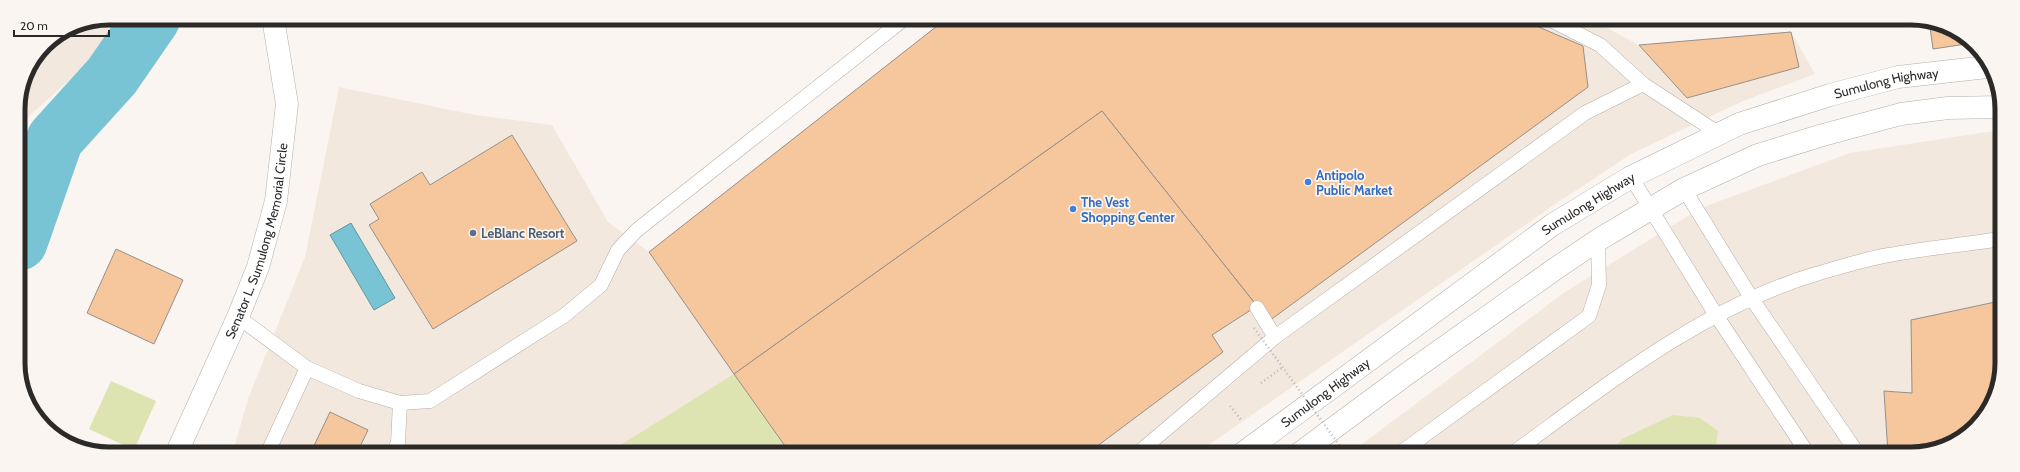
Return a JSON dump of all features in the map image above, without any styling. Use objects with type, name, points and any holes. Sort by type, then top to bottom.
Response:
[{"type":"main road","name":"Senator L. Sumulong Memorial Circle","points":[[179,447],[238,317],[258,267],[276,202],[287,104],[273,25]]},
{"type":"main road","name":"Sumulong Highway","points":[[1250,447],[1552,225],[1631,177],[1718,133],[1740,124],[1830,94],[1898,77],[1984,66]]},
{"type":"main road","points":[[1308,447],[1404,376],[1598,240],[1684,189],[1758,156],[1901,114],[1940,109],[1995,107]]},
{"type":"lane","points":[[238,317],[307,368],[359,391],[400,403],[430,401],[566,315],[601,285],[618,250],[637,230],[896,25]]},
{"type":"lane","points":[[1561,25],[1600,45],[1643,84],[1718,133]]},
{"type":"lane","points":[[1145,447],[1275,337],[1585,113],[1643,84]]},
{"type":"lane","points":[[1631,177],[1716,315],[1803,447]]},
{"type":"lane","points":[[1684,189],[1752,299],[1853,447]]},
{"type":"lane","points":[[1408,447],[1589,316],[1599,285],[1598,240]]},
{"type":"lane","points":[[1523,447],[1630,368],[1716,315],[1752,299],[1815,274],[1889,255],[1995,240]]},
{"type":"lane","points":[[1257,308],[1275,337]]},
{"type":"lane","points":[[270,447],[307,368]]},
{"type":"lane","points":[[396,447],[398,443],[400,403]]},
{"type":"path","points":[[1254,328],[1341,447]]},
{"type":"shaded area","points":[[104,25],[120,25],[124,31],[25,121],[25,104],[28,88],[31,77],[42,58],[63,39],[77,31]]},
{"type":"shaded area","points":[[938,25],[1601,25],[1639,45],[1791,32],[1815,74],[1743,101],[1631,154],[1551,207],[1206,447],[234,447],[248,399],[305,257],[339,87],[475,115],[552,125],[608,222],[649,252]]},
{"type":"shaded area","points":[[1995,131],[1994,374],[1991,390],[1984,405],[1978,414],[1962,430],[1953,436],[1943,441],[1916,447],[1358,447],[1565,292],[1701,208],[1850,153]]},
{"type":"green space","points":[[734,374],[788,447],[620,447],[619,446]]},
{"type":"green space","points":[[111,381],[156,401],[135,447],[128,447],[89,429]]},
{"type":"green space","points":[[1673,415],[1700,418],[1718,431],[1716,447],[1615,447],[1622,439]]},
{"type":"water","points":[[351,223],[395,298],[374,310],[330,235]]},
{"type":"building","name":"Antipolo Public Market","points":[[938,25],[1534,25],[1583,46],[1588,87],[1269,321],[1102,111],[734,374],[649,252]]},
{"type":"building","points":[[1930,28],[1943,31],[1964,44],[1933,49]]},
{"type":"building","points":[[1791,32],[1799,67],[1687,98],[1639,45]]},
{"type":"building","name":"The Vest Shopping Center","points":[[1102,111],[1257,306],[1212,335],[1223,352],[1096,447],[786,447],[734,374]]},
{"type":"building","name":"LeBlanc Resort","points":[[512,135],[577,241],[433,329],[369,225],[379,219],[370,204],[422,172],[430,185]]},
{"type":"building","points":[[116,249],[183,280],[154,344],[87,313]]},
{"type":"building","points":[[1995,302],[1994,374],[1991,390],[1984,405],[1978,414],[1962,430],[1943,441],[1932,444],[1916,447],[1888,447],[1884,391],[1912,393],[1911,320]]},
{"type":"building","points":[[330,412],[368,430],[360,447],[313,447]]},
{"type":"waterway","points":[[25,225],[55,139],[112,76],[147,25]]},
{"type":"place","name":"Antipolo Public Market","points":[[1308,182]]},
{"type":"place","name":"The Vest Shopping Center","points":[[1073,209]]},
{"type":"place","name":"LeBlanc Resort","points":[[473,233]]}]
